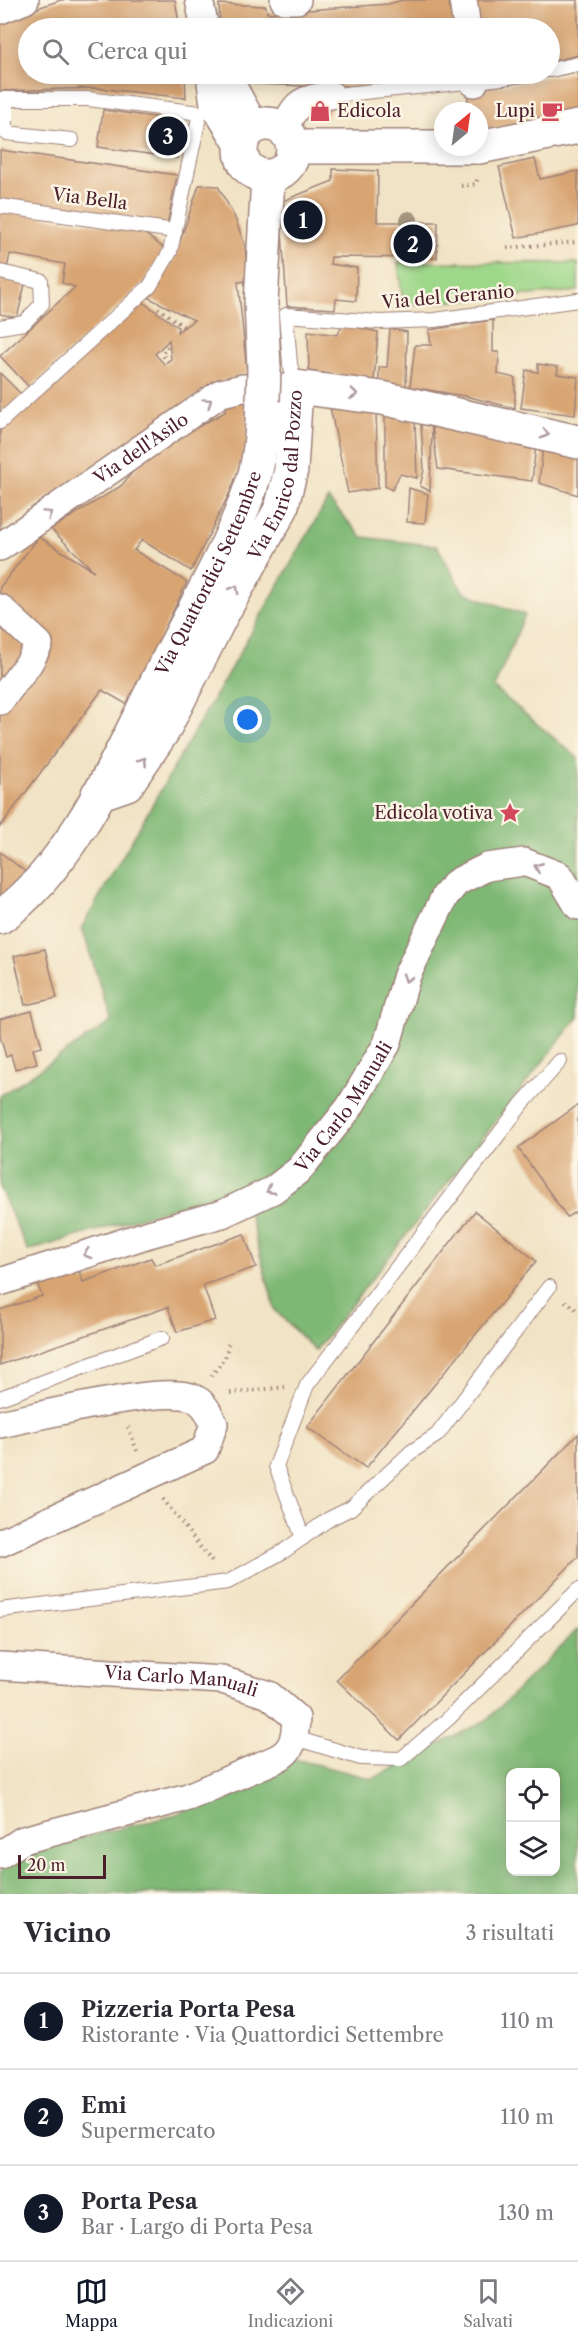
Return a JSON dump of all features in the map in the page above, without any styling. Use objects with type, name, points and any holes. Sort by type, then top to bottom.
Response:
[{"type":"main road","points":[[488,152],[578,127]]},
{"type":"main road","points":[[268,138],[434,151]]},
{"type":"main road","name":"Via Quattordici Settembre","points":[[0,917],[20,903],[46,875],[98,794],[233,534],[255,472],[263,401],[261,303],[268,177],[284,171],[290,164],[268,138]]},
{"type":"main road","name":"Via Enrico dal Pozzo","points":[[98,794],[127,784],[163,731],[222,614],[281,509],[291,470],[296,387],[382,398],[578,442]]},
{"type":"street","points":[[0,10],[25,0]]},
{"type":"street","points":[[199,0],[203,18]]},
{"type":"street","points":[[284,0],[297,0]]},
{"type":"street","points":[[463,0],[466,18]]},
{"type":"street","points":[[209,84],[207,109],[268,138]]},
{"type":"street","points":[[233,84],[268,138]]},
{"type":"street","points":[[268,138],[301,101],[338,95]]},
{"type":"street","name":"Via dell'Asilo","points":[[0,547],[221,393],[243,388],[296,387]]},
{"type":"street","points":[[0,608],[39,644],[29,663],[0,701]]},
{"type":"street","name":"Via Carlo Manuali","points":[[0,1282],[149,1234],[222,1214],[273,1190],[299,1170],[350,1108],[387,1044],[407,975],[445,896],[458,882],[488,867],[524,862],[560,876],[578,906]]},
{"type":"street","points":[[0,1424],[176,1393],[200,1402],[214,1424],[211,1440],[205,1450],[0,1544]]},
{"type":"street","name":"Via Carlo Manuali","points":[[0,1666],[222,1680],[269,1695],[285,1707],[296,1718],[295,1738]]},
{"type":"street","points":[[0,1855],[23,1840],[188,1797],[287,1753],[295,1738]]},
{"type":"lane","points":[[560,68],[578,64]]},
{"type":"lane","points":[[0,422],[150,286],[170,252],[207,109],[231,84]]},
{"type":"lane","points":[[338,95],[430,84]]},
{"type":"lane","points":[[72,140],[6,133],[3,99],[88,99],[207,109]]},
{"type":"lane","name":"Via Bella","points":[[0,206],[175,231]]},
{"type":"lane","points":[[0,272],[41,281],[42,304],[24,323],[0,327]]},
{"type":"lane","name":"Via del Geranio","points":[[296,387],[290,364],[286,315],[379,322],[435,320],[578,300]]},
{"type":"lane","points":[[303,1538],[276,1466],[307,1385],[522,1104],[560,1061]]},
{"type":"lane","points":[[0,1610],[228,1582],[303,1538],[329,1519],[351,1508],[411,1452],[437,1435],[549,1287]]},
{"type":"lane","points":[[0,1398],[162,1338]]},
{"type":"lane","points":[[295,1738],[361,1758],[401,1759],[448,1719],[578,1590]]},
{"type":"path","points":[[460,186],[476,184],[478,156]]},
{"type":"path","points":[[507,248],[578,242]]},
{"type":"path","points":[[141,295],[184,327]]},
{"type":"path","points":[[168,362],[162,354],[170,343]]},
{"type":"path","points":[[200,1402],[225,1358],[229,1341]]},
{"type":"path","points":[[200,1402],[234,1391],[307,1385]]},
{"type":"green space","points":[[398,262],[578,263],[578,291],[403,305]]},
{"type":"green space","points":[[328,499],[362,537],[437,546],[463,592],[525,615],[494,688],[578,758],[578,1017],[315,1351],[275,1310],[242,1187],[28,1251],[0,1189],[0,1096],[111,1022],[82,927]]},
{"type":"green space","points":[[578,1629],[578,1894],[0,1894],[0,1875],[9,1855],[172,1816],[295,1759],[373,1779],[488,1719]]},
{"type":"building","points":[[61,0],[175,0],[178,18],[18,18],[18,84],[185,84],[186,98],[96,88],[0,91],[0,21]]},
{"type":"building","points":[[403,0],[459,0],[462,18],[220,18],[219,4],[266,6],[267,13],[388,4]]},
{"type":"building","points":[[470,0],[578,0],[578,55],[560,60],[560,18],[472,18]]},
{"type":"building","points":[[578,72],[578,115],[488,129],[488,102],[468,102],[467,91],[508,84],[560,84],[560,75]]},
{"type":"building","points":[[255,84],[386,84],[344,86],[346,103],[334,105],[331,87]]},
{"type":"building","points":[[331,108],[326,118],[315,119],[308,110]]},
{"type":"building","points":[[103,110],[182,121],[177,158],[98,147]]},
{"type":"building","points":[[0,150],[177,175],[167,225],[134,218],[0,200]]},
{"type":"building","points":[[535,159],[540,179],[578,171],[578,226],[516,238],[499,167]]},
{"type":"building","points":[[333,169],[378,171],[377,222],[438,222],[437,258],[331,257],[330,264],[357,268],[356,301],[336,299],[335,309],[287,306],[280,202],[333,181]]},
{"type":"building","points":[[199,185],[218,186],[235,218],[245,246],[248,281],[238,282],[247,373],[213,384],[0,530],[0,429],[141,301],[178,327],[177,332],[194,320],[149,298],[173,262]],"holes":[[[169,340],[171,359],[165,365],[155,354]]]},
{"type":"building","points":[[0,211],[140,230],[165,249],[143,283],[30,388],[0,356],[75,287],[62,283],[65,264],[10,254],[7,269],[0,267]]},
{"type":"building","points":[[0,278],[25,284],[17,318],[0,314]]},
{"type":"building","points":[[493,320],[493,352],[499,352],[498,374],[515,378],[515,408],[465,396],[410,387],[415,345],[431,345],[429,330]]},
{"type":"building","points":[[342,324],[378,332],[374,381],[309,371],[308,331],[338,335]]},
{"type":"building","points":[[390,329],[407,332],[406,387],[379,381],[379,367],[387,367]]},
{"type":"building","points":[[538,364],[558,367],[557,374],[578,377],[575,415],[521,408],[526,370],[538,372]]},
{"type":"building","points":[[0,373],[23,396],[0,416]]},
{"type":"building","points":[[247,401],[248,440],[233,486],[191,571],[142,540],[134,550],[187,582],[128,705],[102,690],[0,827],[0,707],[51,640],[0,596],[0,587],[39,537],[94,571],[51,529],[121,486],[146,456],[225,412],[227,403]]},
{"type":"building","points":[[329,403],[376,410],[378,488],[348,493]]},
{"type":"building","points":[[385,414],[415,420],[417,478],[400,474],[392,490],[385,486]]},
{"type":"building","points":[[431,419],[536,444],[532,481],[438,469]]},
{"type":"building","points":[[421,424],[432,427],[430,491],[420,486],[424,470]]},
{"type":"building","points":[[543,448],[578,459],[578,495],[539,483]]},
{"type":"building","points":[[409,488],[428,494],[425,523],[407,522]]},
{"type":"building","points":[[0,621],[27,649],[0,693]]},
{"type":"building","points":[[0,852],[27,873],[0,896]]},
{"type":"building","points":[[45,949],[57,998],[25,1005],[14,956]]},
{"type":"building","points":[[32,1011],[42,1047],[33,1049],[37,1063],[15,1069],[11,1055],[6,1057],[0,1036],[0,1019]]},
{"type":"building","points":[[578,1105],[578,1210],[567,1217],[518,1148]]},
{"type":"building","points":[[475,1211],[536,1261],[366,1468],[307,1427]]},
{"type":"building","points":[[244,1234],[256,1267],[203,1285],[215,1320],[177,1332],[168,1307],[0,1365],[0,1310],[42,1296],[35,1278],[76,1263],[83,1282],[151,1258],[155,1265]]},
{"type":"building","points":[[578,1434],[578,1557],[399,1740],[337,1680]]},
{"type":"place","name":"Edicola","points":[[320,111]]},
{"type":"place","name":"Lupi","points":[[552,111]]},
{"type":"place","name":"Porta Pesa","points":[[168,136]]},
{"type":"place","name":"Pizzeria Porta Pesa","points":[[303,220]]},
{"type":"place","name":"Emi","points":[[413,244]]},
{"type":"place","name":"Edicola votiva","points":[[510,813]]}]
